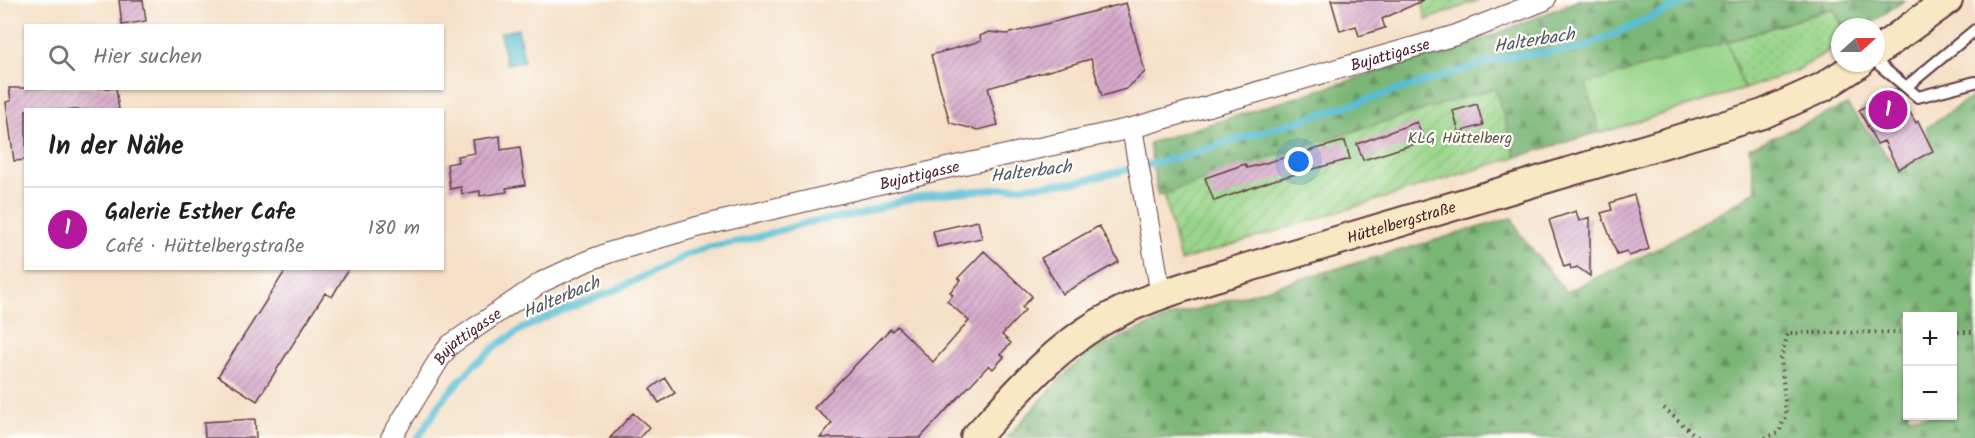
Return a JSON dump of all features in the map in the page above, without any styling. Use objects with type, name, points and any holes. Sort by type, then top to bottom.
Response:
[{"type":"main road","points":[[1885,46],[1948,0]]},
{"type":"main road","name":"Hüttelbergstraße","points":[[975,438],[1044,365],[1098,323],[1119,312],[1209,279],[1763,114],[1823,87],[1846,72]]},
{"type":"street","name":"Bujattigasse","points":[[391,438],[450,345],[533,288],[587,261],[697,227],[951,167],[1132,128],[1456,35],[1545,0]]},
{"type":"street","points":[[1132,128],[1161,295]]},
{"type":"lane","points":[[1906,87],[1975,30]]},
{"type":"lane","points":[[1885,70],[1918,97],[1975,82]]},
{"type":"path","points":[[1765,438],[1779,433],[1786,414],[1781,358],[1788,333],[1903,332]]},
{"type":"path","points":[[1957,332],[1975,332]]},
{"type":"path","points":[[1664,408],[1698,438]]},
{"type":"green space","points":[[1422,0],[1479,0],[1426,20]]},
{"type":"green space","points":[[1579,0],[1905,0],[1878,18],[1838,18],[1833,8],[1727,42],[1744,89],[1516,157],[1495,89],[1270,157],[1158,196],[1149,143],[1489,37]]},
{"type":"green space","points":[[1833,8],[1838,18],[1831,18],[1831,49],[1798,70],[1744,89],[1727,42]]},
{"type":"green space","points":[[1727,42],[1744,89],[1600,133],[1586,84]]},
{"type":"green space","name":"KLG Hüttelberg","points":[[1495,88],[1516,157],[1180,261],[1164,194],[1270,157]]},
{"type":"green space","points":[[1975,95],[1975,438],[1006,438],[1069,370],[1092,351],[1135,331],[1173,316],[1512,218],[1520,234],[1566,292],[1655,250],[1756,191],[1749,148],[1847,105],[1898,169],[1932,151],[1926,128]]},
{"type":"water","points":[[518,29],[524,61],[506,64],[500,33]]},
{"type":"building","points":[[119,0],[143,0],[146,21],[122,24]]},
{"type":"building","points":[[1331,0],[1424,0],[1382,19],[1385,28],[1359,36],[1356,26],[1340,31]]},
{"type":"building","points":[[1126,3],[1145,72],[1126,89],[1102,96],[1091,59],[988,88],[998,125],[978,130],[950,123],[931,55],[981,41],[980,36],[989,32],[1007,34]]},
{"type":"building","points":[[9,88],[116,90],[119,108],[24,108],[24,160],[14,161],[6,102],[11,101]]},
{"type":"building","points":[[1897,89],[1916,123],[1918,121],[1933,151],[1898,169],[1884,141],[1877,144],[1859,110]]},
{"type":"building","points":[[1477,104],[1483,125],[1459,132],[1453,111]]},
{"type":"building","points":[[1417,122],[1424,141],[1363,160],[1357,144]]},
{"type":"building","points":[[500,136],[501,150],[520,147],[525,185],[506,188],[507,192],[480,196],[480,191],[462,194],[461,187],[450,189],[447,164],[458,162],[457,156],[475,153],[473,140]]},
{"type":"building","points":[[1345,141],[1350,159],[1274,180],[1214,201],[1205,178],[1245,164],[1247,168]]},
{"type":"building","points":[[1634,195],[1649,249],[1629,256],[1627,251],[1617,254],[1601,213],[1612,210],[1610,203]]},
{"type":"building","points":[[1576,211],[1579,221],[1590,217],[1590,276],[1577,267],[1571,269],[1570,265],[1564,267],[1549,220]]},
{"type":"building","points":[[978,221],[982,238],[937,247],[933,231]]},
{"type":"building","points":[[1099,226],[1119,262],[1062,294],[1041,258]]},
{"type":"building","points":[[984,251],[1032,296],[1022,307],[1025,310],[1002,335],[1011,343],[1001,354],[1004,357],[993,369],[989,365],[920,438],[820,438],[832,423],[814,408],[890,329],[892,331],[897,326],[933,362],[969,321],[947,301],[953,295],[950,292],[961,280],[958,278]]},
{"type":"building","points":[[286,270],[348,270],[332,297],[325,293],[257,401],[218,376]]},
{"type":"building","points":[[665,378],[675,393],[659,403],[650,389]]},
{"type":"building","points":[[633,413],[649,427],[639,438],[610,438]]},
{"type":"building","points":[[255,419],[256,438],[205,438],[204,422]]},
{"type":"waterway","name":"Halterbach","points":[[418,438],[444,398],[472,367],[496,346],[522,329],[618,289],[690,253],[748,240],[809,222],[860,214],[904,200],[937,194],[1077,182],[1184,156],[1506,57],[1583,48],[1690,0]]},
{"type":"place","name":"Galerie Esther Cafe","points":[[1888,110]]}]
